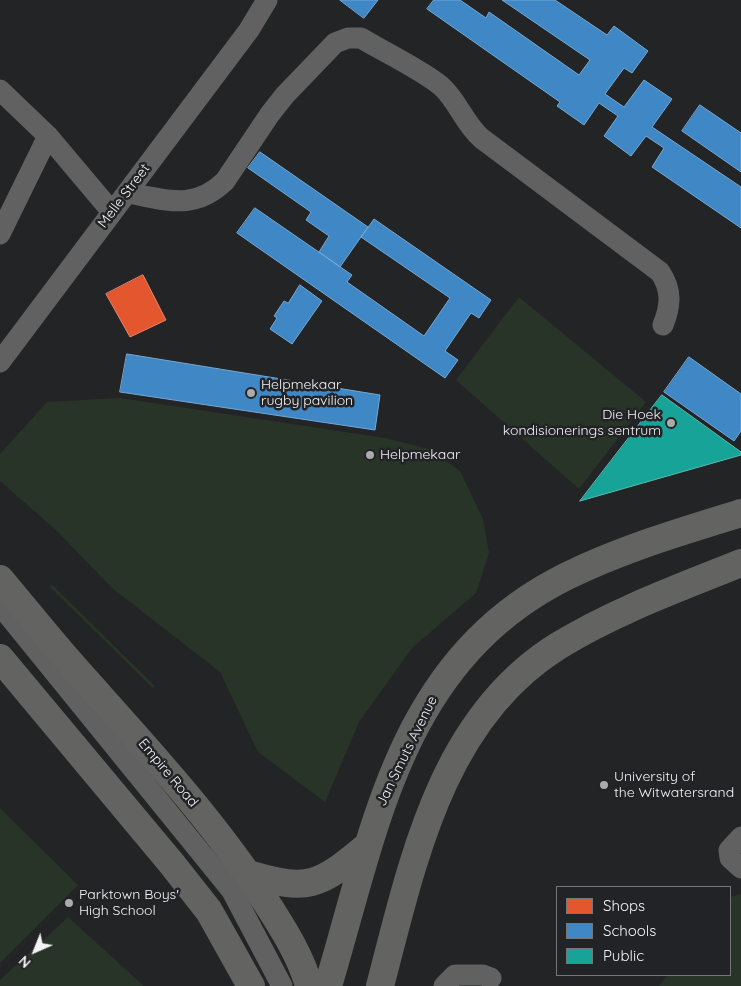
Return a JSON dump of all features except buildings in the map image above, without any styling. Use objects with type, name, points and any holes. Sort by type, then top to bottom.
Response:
[{"type":"main road","name":"Jan Smuts Avenue","points":[[328,986],[366,847],[379,808],[398,763],[430,700],[459,659],[510,611],[566,577],[613,555],[741,513]]},
{"type":"main road","points":[[380,986],[419,849],[443,781],[477,722],[497,697],[524,671],[587,629],[631,608],[741,563]]},
{"type":"main road","name":"Empire Road","points":[[0,579],[79,674],[151,752],[201,812],[248,874],[281,926],[306,975],[309,986]]},
{"type":"main road","points":[[0,658],[209,911],[251,986]]},
{"type":"main road","points":[[248,874],[294,886],[308,884],[320,881],[336,872],[366,847]]},
{"type":"main road","points":[[172,864],[236,986]]},
{"type":"street","name":"Melle Street","points":[[3,350],[127,193],[249,30],[267,0]]},
{"type":"street","name":"Melle Street","points":[[249,30],[279,0]]},
{"type":"street","points":[[127,193],[175,202],[193,200],[215,190],[225,181],[285,95],[335,43],[348,38],[361,38],[440,85],[458,106],[471,129],[481,138],[660,272],[667,282],[670,292],[668,312],[663,324]]},
{"type":"street","points":[[0,90],[48,136],[112,212]]},
{"type":"street","points":[[0,234],[48,136]]},
{"type":"street","points":[[0,605],[232,891],[282,986]]},
{"type":"street","points":[[0,624],[207,877],[249,947],[265,986]]},
{"type":"street","points":[[741,837],[729,850],[730,858],[741,868]]},
{"type":"street","points":[[444,986],[455,975],[483,975],[491,978]]},
{"type":"green space","points":[[519,297],[646,402],[579,489],[456,380]]},
{"type":"green space","points":[[120,398],[385,438],[429,449],[460,471],[483,519],[489,553],[476,593],[412,648],[359,722],[325,802],[258,752],[220,672],[112,588],[56,530],[0,481],[0,454],[47,402]]},
{"type":"green space","points":[[52,585],[155,686],[153,688],[50,587]]},
{"type":"green space","points":[[0,808],[78,885],[0,963]]},
{"type":"green space","points":[[741,894],[741,986],[659,986],[667,976],[731,976],[731,897]]},
{"type":"green space","points":[[68,917],[144,986],[0,986],[0,980]]},
{"type":"place","name":"Helpmekaar rugby pavilion","points":[[251,393]]},
{"type":"place","name":"Die Hoek kondisionerings sentrum","points":[[671,423]]},
{"type":"place","name":"Helpmekaar","points":[[370,455]]},
{"type":"place","name":"University of the Witwatersrand","points":[[604,785]]},
{"type":"place","name":"Parktown Boys' High School","points":[[69,903]]}]
